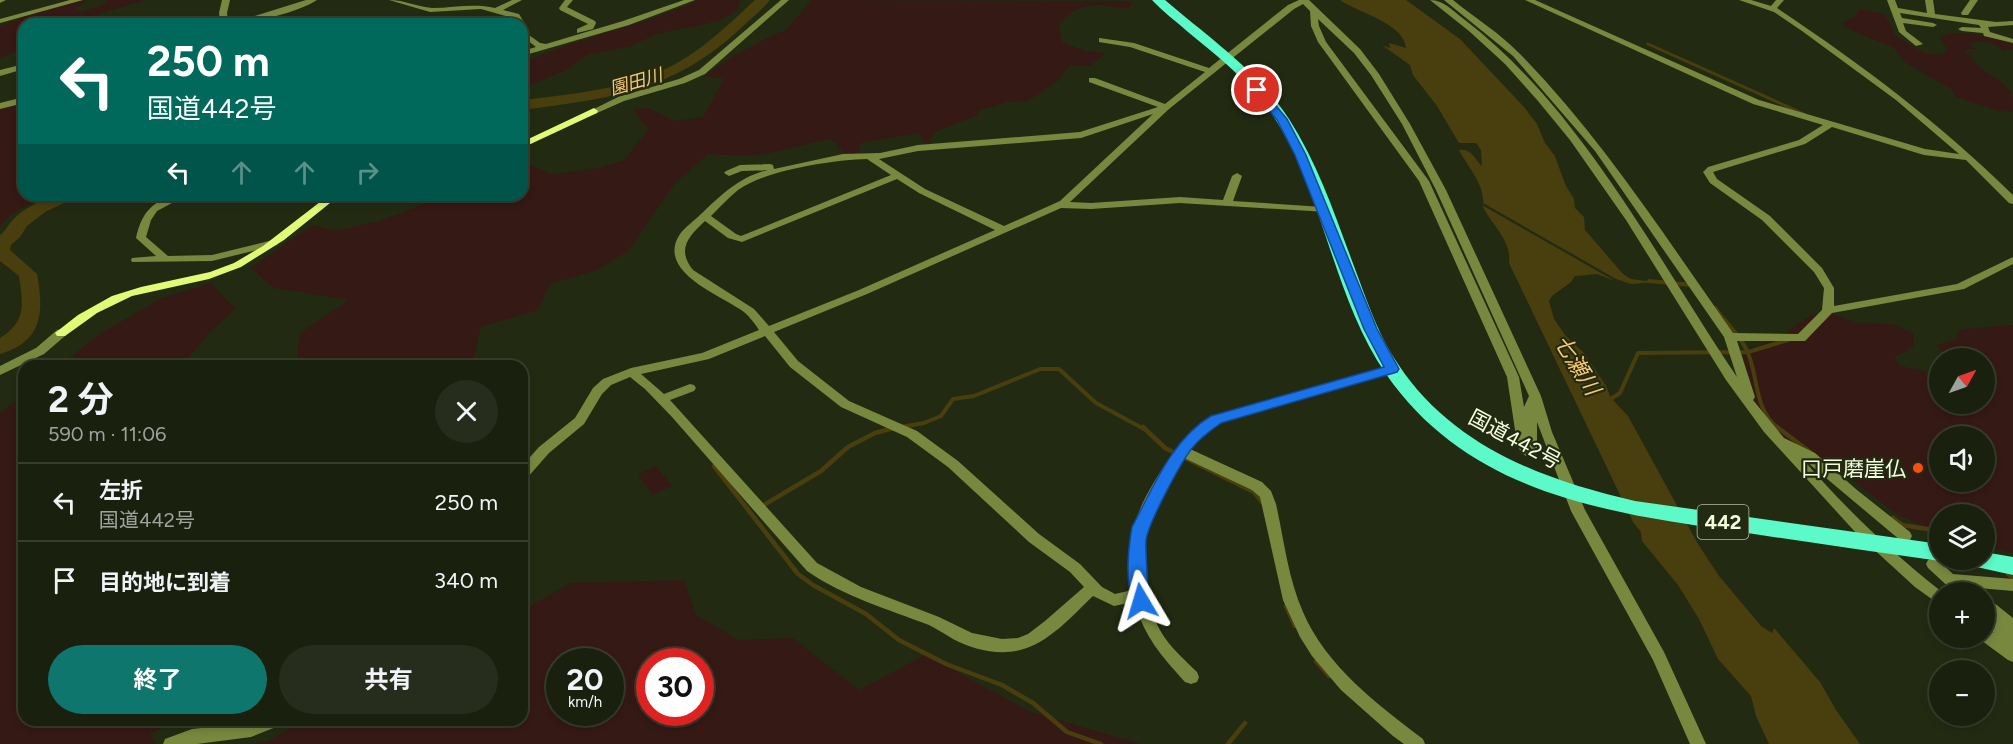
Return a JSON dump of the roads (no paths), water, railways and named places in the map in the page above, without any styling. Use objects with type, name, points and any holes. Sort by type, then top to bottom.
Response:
[{"type":"highway","name":"国道442号","points":[[1158,0],[1225,59],[1257,90],[1281,119],[1301,155],[1371,329],[1392,369],[1411,396],[1449,432],[1514,470],[1592,500],[1647,511],[1876,544],[1929,557]]},
{"type":"highway","points":[[1995,563],[2013,566]]},
{"type":"street","points":[[0,21],[79,0]]},
{"type":"street","points":[[223,18],[226,0]]},
{"type":"street","points":[[258,18],[314,0]]},
{"type":"street","points":[[393,0],[430,10],[477,7],[498,10],[517,18]]},
{"type":"street","points":[[498,10],[518,0]]},
{"type":"street","points":[[569,0],[563,8],[592,23],[587,28]]},
{"type":"street","points":[[528,36],[542,45],[646,16],[691,0]]},
{"type":"street","points":[[528,143],[621,99],[682,81],[702,72],[784,0]]},
{"type":"street","points":[[528,468],[544,450],[580,421],[599,388],[607,382],[632,372],[693,360],[1060,205],[1166,107],[1291,7],[1303,0],[1348,41],[1367,64],[1406,124],[1441,190],[1535,396],[1569,493],[1659,657],[1698,744]]},
{"type":"street","points":[[1434,0],[1489,43],[1519,74],[1569,137],[1644,242],[1751,407],[1779,441],[1830,500],[1929,590]]},
{"type":"street","points":[[1448,0],[1463,14],[1474,19],[1501,40],[1533,71],[1598,149],[1730,337],[1751,407]]},
{"type":"street","points":[[1530,0],[1756,102],[1938,155],[1969,158]]},
{"type":"street","points":[[1743,0],[1775,10],[1901,98],[1969,158],[2013,201]]},
{"type":"street","points":[[1775,10],[1773,6],[1780,0]]},
{"type":"street","points":[[1891,0],[1904,32],[1919,44]]},
{"type":"street","points":[[1929,0],[1931,16]]},
{"type":"street","points":[[1965,13],[1974,0]]},
{"type":"street","points":[[1314,10],[1315,26],[1322,42],[1424,181],[1509,368],[1516,388],[1523,443],[1526,450],[1531,453],[1530,406],[1535,396]]},
{"type":"street","points":[[1895,10],[1995,24]]},
{"type":"street","points":[[528,51],[587,28],[608,25],[640,11]]},
{"type":"street","points":[[0,15],[15,16]]},
{"type":"street","points":[[1899,20],[1985,31],[2013,41]]},
{"type":"street","points":[[1985,31],[1983,25],[2013,23]]},
{"type":"street","points":[[1102,40],[1131,45],[1210,71]]},
{"type":"street","points":[[1501,40],[1514,40]]},
{"type":"street","points":[[0,73],[18,68]]},
{"type":"street","points":[[1092,81],[1166,107]]},
{"type":"street","points":[[0,105],[18,101]]},
{"type":"street","points":[[1138,589],[1131,597],[1116,600],[1103,595],[1075,568],[1034,538],[953,464],[918,437],[850,407],[794,364],[750,311],[699,280],[682,263],[680,246],[684,237],[705,216],[735,188],[752,178],[843,157],[870,158],[918,148],[1071,137],[1104,129],[1166,107]]},
{"type":"street","points":[[1828,311],[1829,288],[1818,270],[1766,218],[1710,178],[1708,171],[1802,142],[1831,124]]},
{"type":"street","points":[[870,158],[922,191],[1004,230]]},
{"type":"street","points":[[729,173],[740,168],[801,166]]},
{"type":"street","points":[[705,216],[732,236],[742,239],[897,176]]},
{"type":"street","points":[[1227,203],[1237,176]]},
{"type":"street","points":[[1060,205],[1091,206],[1167,200],[1323,210]]},
{"type":"street","points":[[165,259],[141,238],[145,219],[156,206],[168,201]]},
{"type":"street","points":[[22,360],[40,351],[90,312],[113,300],[142,290],[196,280],[245,261],[273,243],[327,201]]},
{"type":"street","points":[[136,260],[212,258],[273,243]]},
{"type":"street","points":[[1730,337],[1801,338],[1828,311],[1960,287],[2013,260]]},
{"type":"street","points":[[0,371],[18,362]]},
{"type":"street","points":[[1191,677],[1160,643],[1138,589],[1140,527],[1182,451],[1203,428],[1216,419],[1392,369]]},
{"type":"street","points":[[632,372],[662,399],[812,567],[831,579],[891,608],[938,622],[969,639],[1011,646],[1026,642],[1038,635],[1093,587]]},
{"type":"street","points":[[662,399],[690,388]]},
{"type":"street","points":[[1779,441],[1810,456],[1852,494],[1905,536]]},
{"type":"street","points":[[528,457],[544,450]]},
{"type":"street","points":[[1182,451],[1261,490],[1269,504],[1293,604],[1299,620],[1325,661],[1353,691],[1417,744]]},
{"type":"street","points":[[1943,570],[1951,582]]},
{"type":"street","points":[[1948,579],[2013,585]]},
{"type":"street","points":[[1948,579],[1953,582]]},
{"type":"street","points":[[1995,612],[2013,627]]},
{"type":"street","points":[[1995,624],[2013,641]]},
{"type":"street","points":[[1995,642],[2013,655]]},
{"type":"street","points":[[171,744],[192,737],[251,730],[261,726]]},
{"type":"water","points":[[1340,0],[1406,0],[1460,39],[1537,124],[1545,143],[1555,156],[1565,184],[1574,199],[1575,208],[1584,217],[1585,230],[1623,274],[1631,279],[1654,282],[1631,284],[1616,279],[1483,203],[1481,189],[1459,150],[1470,152],[1482,166],[1481,150],[1476,143],[1459,143],[1437,106],[1413,75],[1410,65],[1382,45],[1390,48],[1389,43],[1406,48],[1403,39],[1389,25]]},
{"type":"water","name":"七瀬川","points":[[1482,205],[1615,281],[1597,274],[1575,276],[1549,301],[1554,319],[1565,335],[1584,353],[1606,386],[1611,398],[1628,416],[1698,544],[1719,576],[1761,626],[1772,633],[1774,628],[1820,682],[1860,744],[1769,744],[1756,716],[1751,696],[1718,659],[1699,619],[1678,585],[1642,541],[1641,532],[1633,522],[1509,263],[1504,240]]},
{"type":"waterway","name":"園田川","points":[[528,104],[578,98],[616,90],[669,73],[707,50],[763,0]]},
{"type":"waterway","points":[[1648,44],[1804,114]]},
{"type":"waterway","name":"園田川","points":[[0,347],[27,325],[32,309],[28,274],[0,252],[2,243],[14,233],[19,223],[39,208],[54,201]]},
{"type":"waterway","points":[[1649,281],[1692,285]]},
{"type":"waterway","points":[[1715,308],[1738,335],[1747,352]]},
{"type":"waterway","points":[[1747,352],[1791,339]]},
{"type":"waterway","points":[[1609,400],[1620,393],[1638,353],[1747,352]]},
{"type":"waterway","points":[[1747,352],[1761,404],[1765,413],[1777,427]]},
{"type":"waterway","points":[[901,427],[924,423],[941,416],[953,399],[974,396],[1040,369],[1059,369],[1096,403],[1144,429]]},
{"type":"waterway","points":[[1143,427],[1165,448],[1254,492],[1262,502]]},
{"type":"waterway","points":[[1777,427],[1810,452]]},
{"type":"waterway","points":[[762,506],[821,471],[848,447],[875,433],[894,428],[890,429]]},
{"type":"waterway","points":[[714,466],[798,574],[813,585],[866,614],[899,640],[946,664],[1002,685],[1033,703],[1067,732],[1101,744]]},
{"type":"waterway","points":[[1893,518],[1902,525],[1929,529]]},
{"type":"waterway","points":[[2008,574],[2013,578]]},
{"type":"waterway","points":[[1286,606],[1295,626]]},
{"type":"waterway","points":[[1316,661],[1329,676]]},
{"type":"waterway","points":[[1228,744],[1245,723]]},
{"type":"place","name":"口戸磨崖仏","points":[[1918,468]]}]
